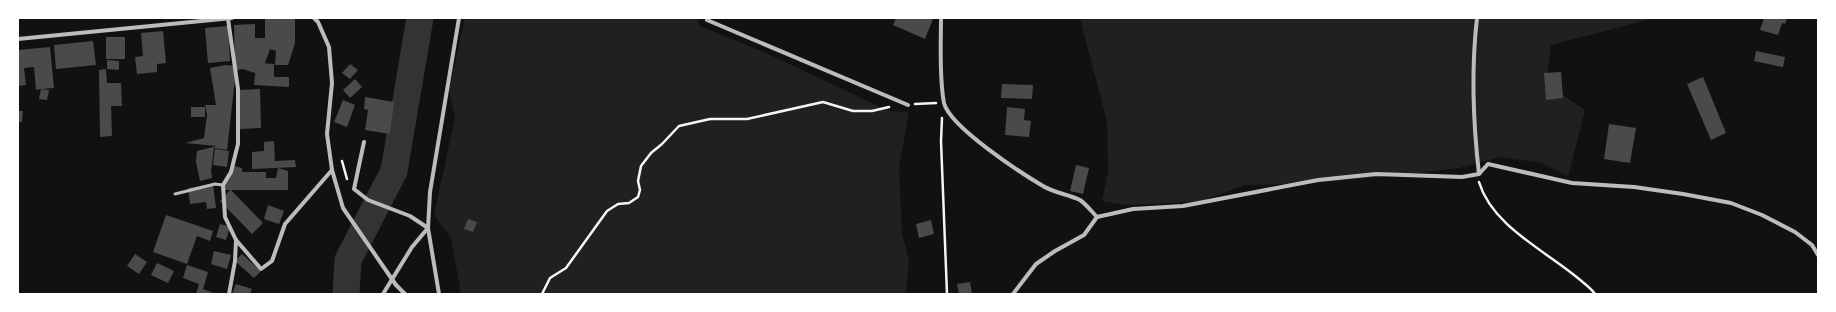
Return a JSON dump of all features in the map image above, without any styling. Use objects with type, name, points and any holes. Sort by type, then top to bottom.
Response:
[{"type":"street","points":[[228,18],[238,89],[238,144],[230,172],[223,185],[225,217],[236,240],[261,269],[272,261],[285,224],[332,170]]},
{"type":"street","points":[[18,39],[232,18]]},
{"type":"street","points":[[314,18],[319,20],[329,47],[332,83],[327,134],[332,170],[343,208],[396,285],[405,294]]},
{"type":"street","points":[[439,294],[428,228],[430,192],[459,18]]},
{"type":"street","points":[[941,18],[942,82],[945,104],[961,128],[1044,187],[1080,201],[1097,217]]},
{"type":"street","points":[[1477,18],[1473,48],[1473,124],[1479,174]]},
{"type":"street","points":[[708,19],[908,105]]},
{"type":"street","points":[[364,142],[354,189],[368,200],[410,216],[428,228]]},
{"type":"street","points":[[1013,294],[1036,264],[1055,251],[1084,235],[1097,217],[1133,208],[1191,205],[1318,180],[1376,174],[1462,177],[1479,174],[1488,164],[1572,183],[1634,187],[1731,203],[1762,215],[1795,232],[1812,246],[1818,255]]},
{"type":"street","points":[[382,294],[412,247],[428,228]]},
{"type":"street","points":[[229,294],[235,261],[236,240]]},
{"type":"lane","points":[[175,194],[215,184],[223,185]]},
{"type":"path","points":[[542,294],[550,278],[566,268],[607,211],[618,204],[629,203],[638,197],[640,190],[638,181],[642,166],[651,153],[679,126],[710,119],[747,119],[823,102],[853,111],[872,111],[897,105],[932,102],[945,104],[942,116],[941,141],[947,294]]},
{"type":"path","points":[[341,157],[346,178],[354,189]]},
{"type":"path","points":[[1479,174],[1479,181],[1483,195],[1489,205],[1507,225],[1563,265],[1595,294]]},
{"type":"shaded area","points":[[465,18],[696,18],[700,26],[766,53],[889,111],[909,112],[899,167],[902,233],[909,260],[906,294],[461,294],[451,238],[434,215],[455,118],[449,91]]},
{"type":"shaded area","points":[[1080,18],[1655,18],[1551,45],[1546,84],[1585,110],[1568,176],[1542,163],[1501,157],[1459,168],[1392,176],[1305,184],[1245,185],[1198,202],[1127,205],[1102,201],[1108,172],[1107,122]]},
{"type":"building","points":[[265,18],[295,18],[295,43],[288,65],[275,65],[276,51],[270,49],[265,63],[261,63],[274,64],[274,77],[289,77],[289,87],[254,85],[256,64],[255,73],[243,69],[236,70],[227,150],[214,148],[211,171],[212,178],[200,181],[196,162],[197,151],[217,146],[185,143],[204,138],[207,115],[205,105],[216,105],[210,68],[226,65],[235,66],[234,25],[255,24],[255,38],[265,38]]},
{"type":"building","points":[[896,18],[933,19],[925,39],[893,25]]},
{"type":"building","points":[[1764,18],[1787,18],[1785,24],[1782,23],[1778,35],[1760,30]]},
{"type":"building","points":[[228,26],[230,61],[208,63],[205,28]]},
{"type":"building","points":[[163,31],[166,63],[157,64],[157,72],[137,74],[135,57],[143,56],[141,33]]},
{"type":"building","points":[[106,37],[125,37],[125,59],[106,59]]},
{"type":"building","points":[[93,41],[96,65],[56,69],[54,45]]},
{"type":"building","points":[[50,47],[54,88],[36,90],[34,67],[24,68],[26,85],[18,86],[18,50]]},
{"type":"building","points":[[1756,51],[1785,57],[1783,67],[1754,61]]},
{"type":"building","points":[[107,60],[119,61],[119,70],[107,69]]},
{"type":"building","points":[[350,64],[358,70],[350,79],[342,73]]},
{"type":"building","points":[[106,69],[107,83],[121,83],[122,106],[111,106],[112,136],[100,137],[99,70]]},
{"type":"building","points":[[1561,72],[1563,98],[1546,100],[1544,73]]},
{"type":"building","points":[[1703,77],[1726,133],[1711,140],[1687,84]]},
{"type":"building","points":[[355,79],[362,87],[350,98],[343,90]]},
{"type":"building","points":[[1002,84],[1033,85],[1032,99],[1001,98]]},
{"type":"building","points":[[41,89],[49,90],[47,100],[39,99]]},
{"type":"building","points":[[260,89],[261,128],[240,129],[239,90]]},
{"type":"building","points":[[365,97],[394,102],[390,134],[365,130],[368,110],[364,109]]},
{"type":"building","points":[[343,100],[355,105],[347,127],[334,122]]},
{"type":"building","points":[[191,107],[205,107],[205,117],[191,117]]},
{"type":"building","points":[[1007,107],[1025,109],[1024,120],[1031,121],[1029,137],[1005,135]]},
{"type":"building","points":[[18,111],[23,111],[22,122],[18,122]]},
{"type":"building","points":[[1609,124],[1636,128],[1630,163],[1604,159]]},
{"type":"building","points":[[274,141],[275,161],[295,160],[296,167],[252,169],[252,152],[264,151],[264,142]]},
{"type":"building","points":[[215,149],[229,151],[227,167],[213,165]]},
{"type":"building","points":[[231,165],[242,168],[242,172],[266,172],[266,178],[276,178],[278,168],[288,171],[288,190],[231,190],[263,223],[252,234],[220,201],[230,190],[224,190]]},
{"type":"building","points":[[1076,165],[1089,168],[1083,194],[1070,191]]},
{"type":"building","points":[[213,184],[216,208],[207,209],[206,202],[190,204],[188,188]]},
{"type":"building","points":[[268,205],[284,211],[279,224],[264,219]]},
{"type":"building","points":[[166,215],[213,231],[210,241],[197,236],[187,264],[153,252]]},
{"type":"building","points":[[468,219],[477,222],[473,232],[464,229]]},
{"type":"building","points":[[931,220],[934,234],[919,238],[916,224]]},
{"type":"building","points":[[220,224],[230,227],[226,240],[216,237]]},
{"type":"building","points":[[214,251],[231,255],[227,269],[211,264]]},
{"type":"building","points":[[135,254],[147,262],[139,274],[127,266]]},
{"type":"building","points":[[242,254],[261,271],[254,278],[235,261]]},
{"type":"building","points":[[157,263],[174,271],[168,283],[151,275]]},
{"type":"building","points":[[187,265],[208,272],[203,289],[216,294],[196,294],[199,284],[183,278]]},
{"type":"building","points":[[970,282],[972,294],[959,294],[957,284]]},
{"type":"building","points":[[236,284],[252,289],[250,294],[232,294]]},
{"type":"waterway","points":[[346,294],[348,260],[394,171],[420,18]]}]
